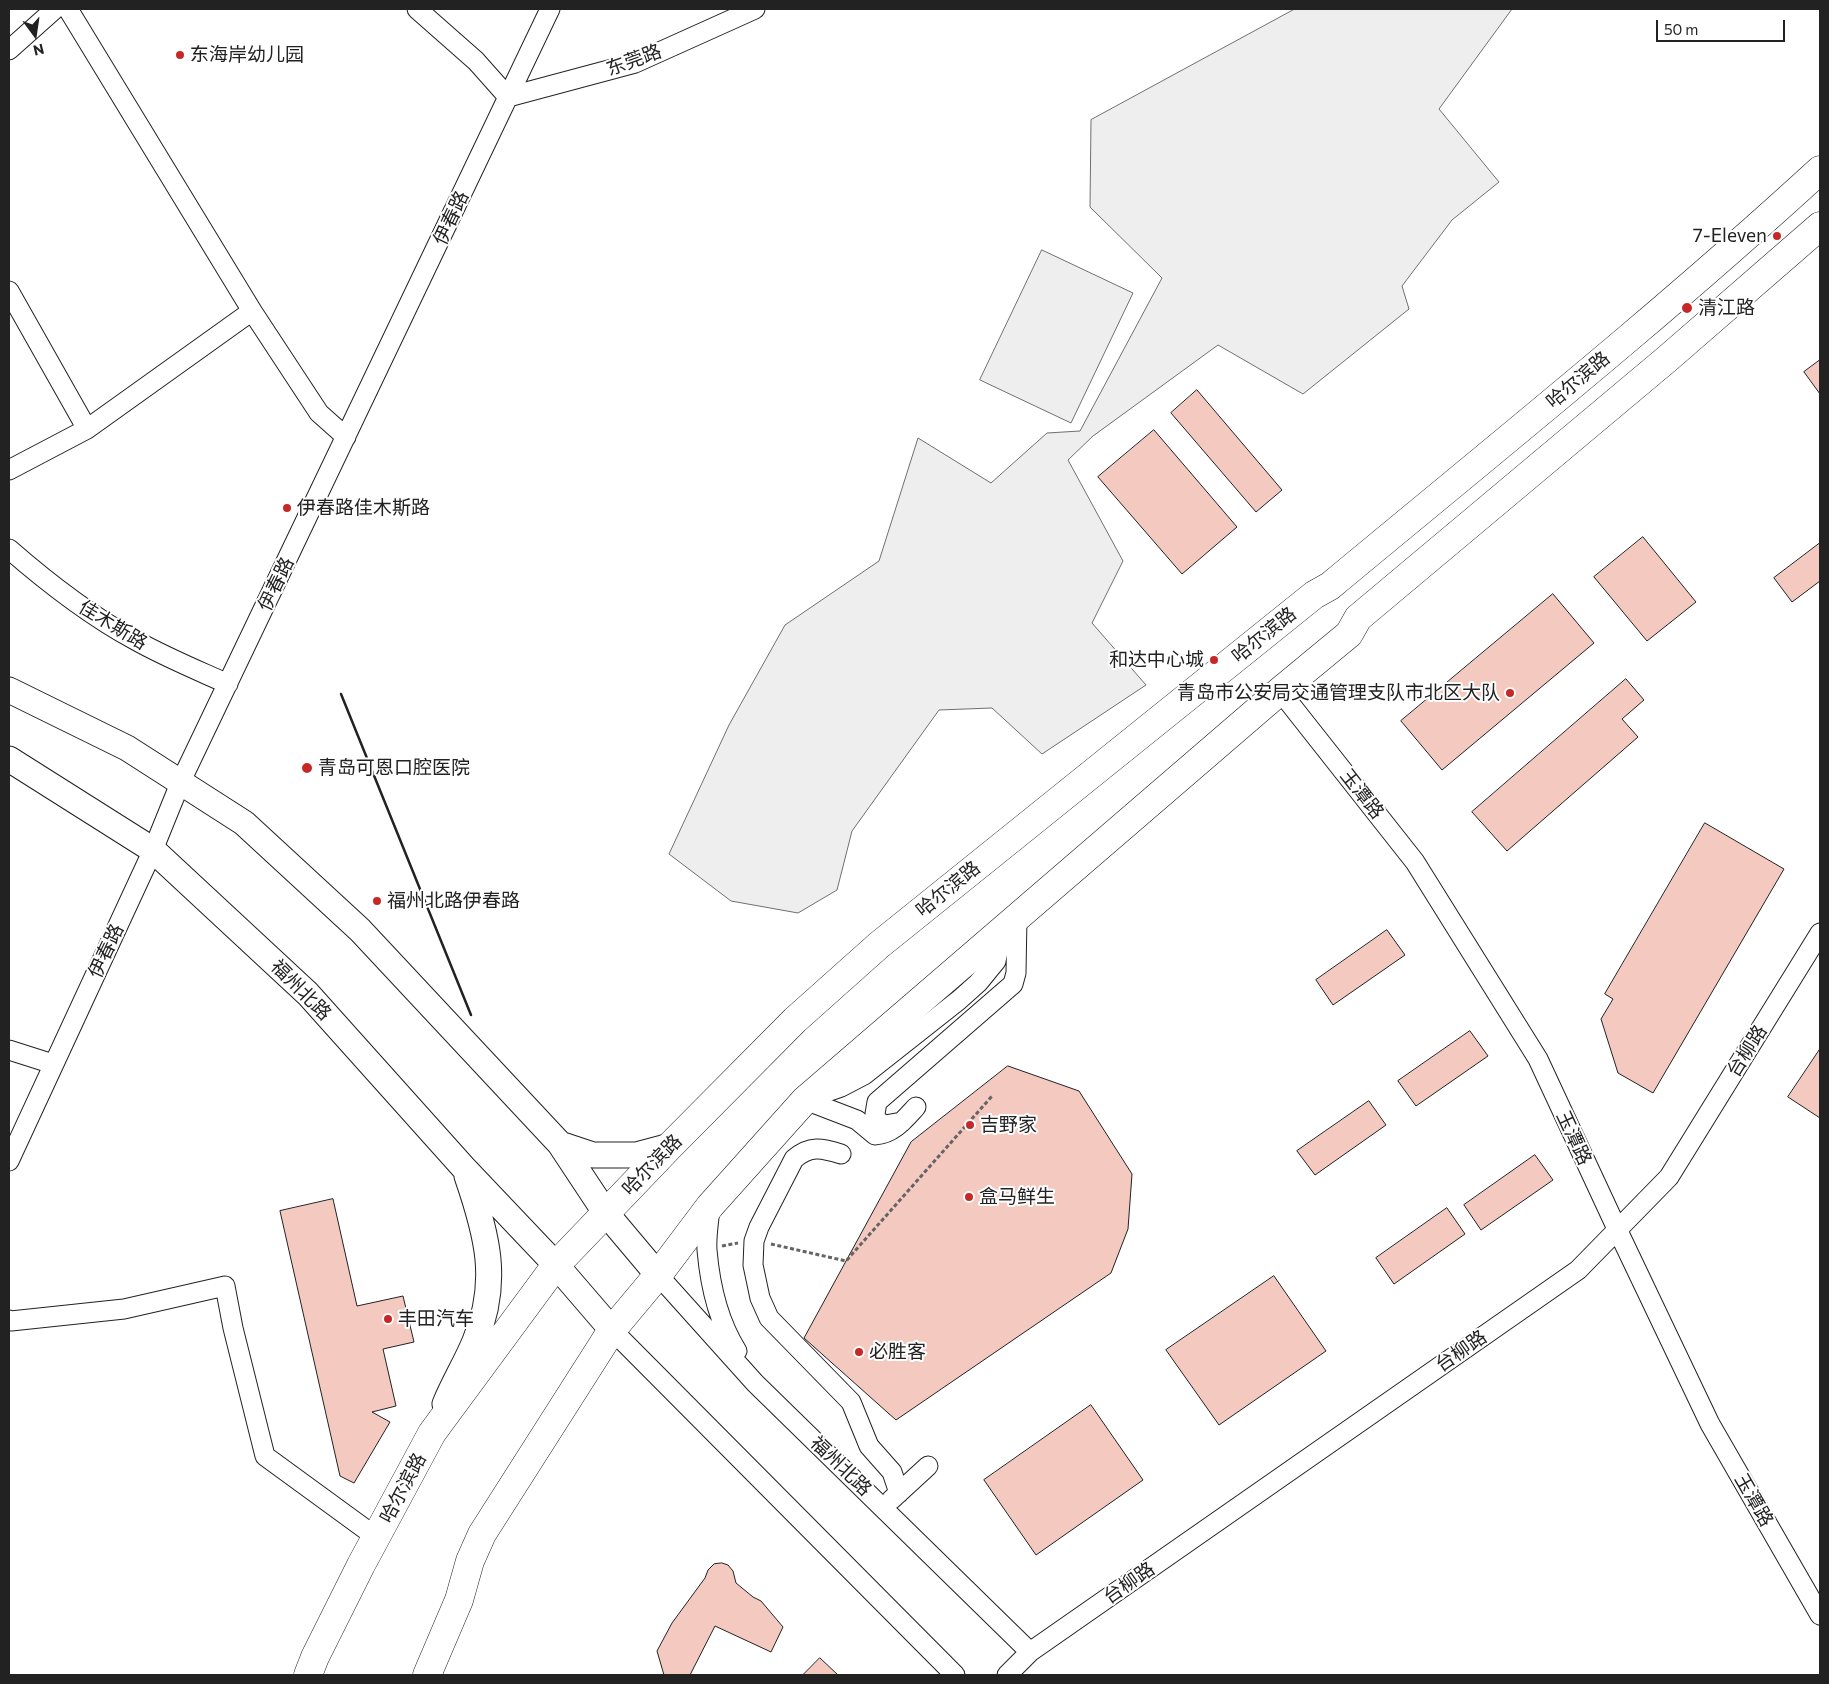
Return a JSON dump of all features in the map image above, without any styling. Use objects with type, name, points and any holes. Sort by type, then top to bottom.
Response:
[{"type":"highway","name":"哈尔滨路","points":[[308,1675],[315,1657],[376,1536],[432,1433],[556,1265],[605,1212],[795,1020],[880,945],[1314,595],[1330,586],[1640,328],[1820,170]]},
{"type":"highway","points":[[427,1675],[459,1600],[470,1561],[482,1534],[612,1330],[658,1276],[710,1206],[805,1100],[1280,691],[1349,634],[1358,618],[1667,359],[1820,226]]},
{"type":"main road","points":[[9,690],[127,748],[244,823],[360,930],[560,1144],[605,1212],[658,1276]]},
{"type":"main road","name":"福州北路","points":[[9,759],[153,850],[308,994],[463,1167],[556,1265],[612,1330]]},
{"type":"main road","points":[[560,1144],[593,1156],[636,1155],[670,1146]]},
{"type":"main road","points":[[432,1433],[449,1393],[475,1342],[486,1312],[489,1286],[488,1258],[482,1219],[463,1167]]},
{"type":"street","points":[[9,50],[55,9]]},
{"type":"street","points":[[68,9],[252,311],[319,413],[346,437]]},
{"type":"street","points":[[417,9],[476,61],[508,98]]},
{"type":"street","name":"伊春路","points":[[9,1161],[153,850],[181,781],[550,9]]},
{"type":"street","name":"东莞路","points":[[508,98],[635,63],[755,9]]},
{"type":"street","points":[[9,291],[87,429]]},
{"type":"street","points":[[9,470],[87,429],[252,311]]},
{"type":"street","name":"佳木斯路","points":[[9,549],[44,580],[96,616],[136,640],[228,684]]},
{"type":"street","name":"玉潭路","points":[[1280,691],[1415,862],[1538,1059],[1710,1424],[1820,1615]]},
{"type":"street","points":[[902,1122],[885,1125],[878,1121],[875,1114],[877,1102],[1013,984],[1016,973],[1010,923]]},
{"type":"street","name":"台柳路","points":[[1006,1675],[1030,1652],[1578,1270],[1618,1231],[1668,1177],[1820,933]]},
{"type":"street","points":[[9,1050],[53,1064]]},
{"type":"street","points":[[805,1100],[857,1120],[874,1135],[884,1135],[892,1131],[916,1107]]},
{"type":"street","points":[[841,1154],[816,1148],[802,1152],[794,1159],[758,1227],[754,1241],[753,1265],[760,1298],[769,1318],[851,1402],[869,1446],[892,1472],[899,1493]]},
{"type":"street","points":[[710,1206],[707,1249],[714,1298],[726,1334],[755,1382]]},
{"type":"street","name":"福州北路","points":[[658,1276],[755,1382],[1030,1652]]},
{"type":"street","points":[[9,1320],[11,1322],[124,1308],[225,1286],[233,1328],[265,1456],[376,1536]]},
{"type":"street","points":[[612,1330],[955,1675]]},
{"type":"street","points":[[883,1508],[928,1466]]},
{"type":"path","points":[[707,1249],[754,1241],[846,1261],[993,1095]]},
{"type":"shaded area","points":[[1295,9],[1512,9],[1439,109],[1499,182],[1452,220],[1402,286],[1409,309],[1303,394],[1218,345],[1093,436],[1068,460],[1123,561],[1092,623],[1146,685],[1042,754],[992,708],[939,710],[852,831],[837,890],[798,913],[731,901],[669,854],[729,725],[785,625],[879,561],[918,438],[991,483],[1047,433],[1080,431],[1162,278],[1090,207],[1091,120]]},
{"type":"shaded area","points":[[1042,250],[1133,293],[1071,423],[980,380]]},
{"type":"building","points":[[1820,360],[1820,394],[1804,372]]},
{"type":"building","points":[[1197,390],[1282,490],[1256,512],[1171,413]]},
{"type":"building","points":[[1154,430],[1237,527],[1182,574],[1098,477]]},
{"type":"building","points":[[1643,537],[1696,602],[1647,641],[1594,577]]},
{"type":"building","points":[[1820,543],[1820,581],[1792,602],[1774,578]]},
{"type":"building","points":[[1553,594],[1594,643],[1442,770],[1401,721]]},
{"type":"building","points":[[1626,679],[1644,700],[1622,719],[1638,737],[1507,851],[1472,812]]},
{"type":"building","points":[[1705,823],[1784,869],[1653,1093],[1618,1073],[1601,1019],[1613,999],[1605,994]]},
{"type":"building","points":[[1387,930],[1405,955],[1333,1005],[1316,980]]},
{"type":"building","points":[[1470,1031],[1488,1056],[1416,1106],[1398,1081]]},
{"type":"building","points":[[1820,1049],[1820,1118],[1788,1097]]},
{"type":"building","points":[[1008,1066],[1079,1091],[1132,1174],[1128,1229],[1111,1273],[896,1420],[804,1338],[911,1142]]},
{"type":"building","points":[[1369,1101],[1386,1125],[1315,1175],[1297,1151]]},
{"type":"building","points":[[1535,1155],[1553,1180],[1481,1230],[1464,1205]]},
{"type":"building","points":[[333,1199],[357,1306],[403,1296],[414,1342],[383,1349],[396,1406],[372,1412],[390,1422],[354,1483],[340,1476],[280,1211]]},
{"type":"building","points":[[1447,1208],[1465,1234],[1394,1284],[1376,1258]]},
{"type":"building","points":[[1274,1276],[1326,1351],[1219,1425],[1166,1350]]},
{"type":"building","points":[[1091,1405],[1143,1480],[1036,1555],[984,1480]]},
{"type":"building","points":[[722,1563],[728,1565],[733,1571],[736,1583],[761,1601],[783,1627],[771,1652],[715,1626],[690,1675],[664,1675],[657,1651],[672,1623],[705,1578],[708,1570],[714,1564]]},
{"type":"building","points":[[820,1658],[838,1675],[803,1675]]},
{"type":"wall","points":[[341,694],[471,1015]]},
{"type":"place","name":"东海岸幼儿园","points":[[180,55]]},
{"type":"place","name":"7-Eleven","points":[[1777,236]]},
{"type":"place","name":"清江路","points":[[1687,308]]},
{"type":"place","name":"伊春路佳木斯路","points":[[287,508]]},
{"type":"place","name":"和达中心城","points":[[1214,660]]},
{"type":"place","name":"青岛市公安局交通管理支队市北区大队","points":[[1510,693]]},
{"type":"place","name":"青岛可恩口腔医院","points":[[307,768]]},
{"type":"place","name":"福州北路伊春路","points":[[377,901]]},
{"type":"place","name":"吉野家","points":[[970,1125]]},
{"type":"place","name":"盒马鲜生","points":[[969,1197]]},
{"type":"place","name":"丰田汽车","points":[[388,1319]]},
{"type":"place","name":"必胜客","points":[[859,1352]]}]
